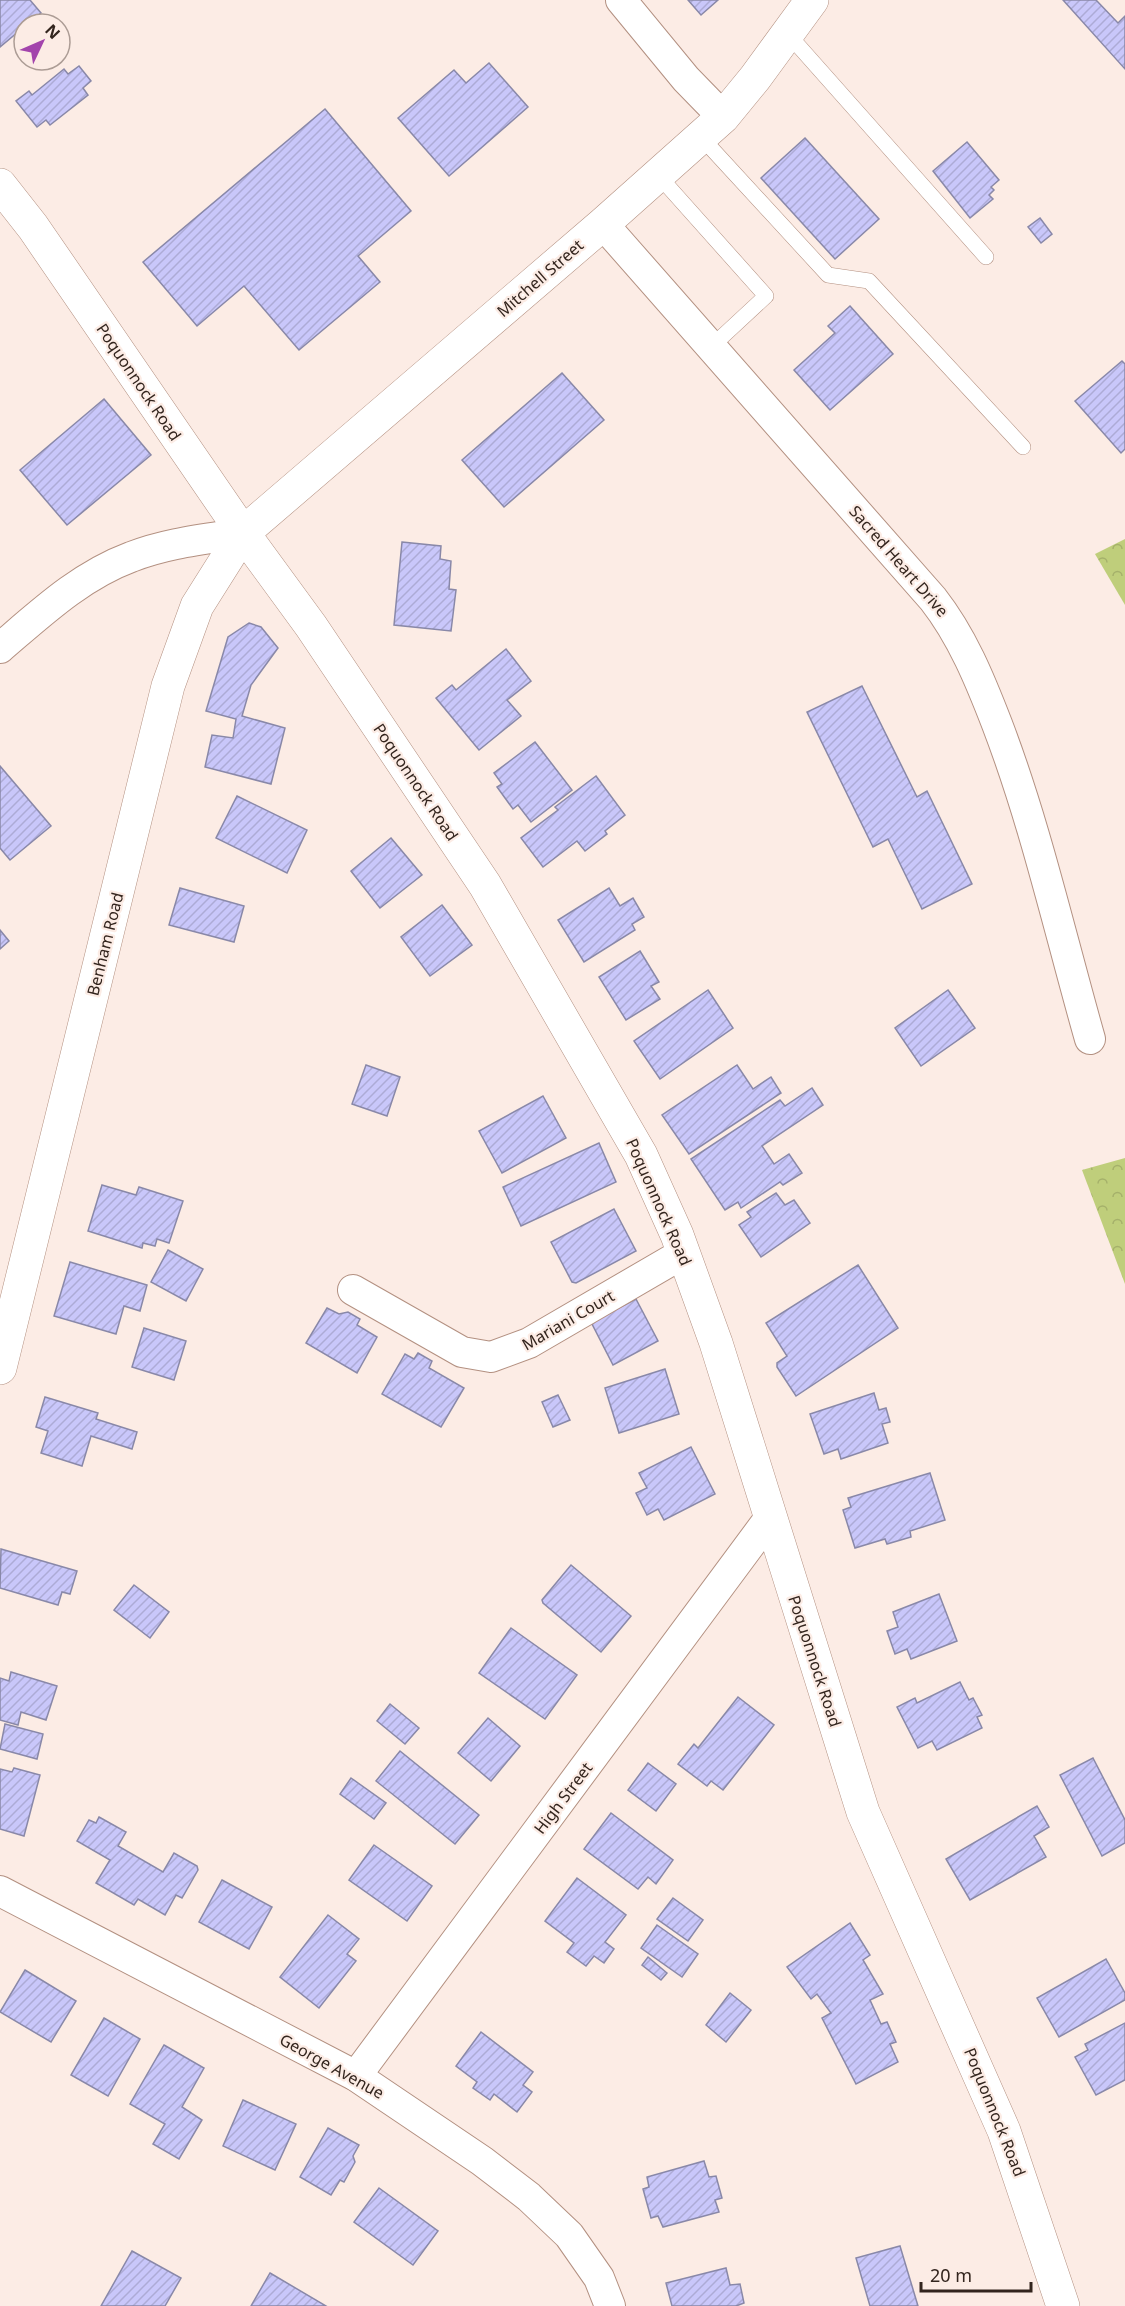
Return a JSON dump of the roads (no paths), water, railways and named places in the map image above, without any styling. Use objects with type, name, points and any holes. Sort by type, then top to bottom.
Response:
[{"type":"main road","name":"Mitchell Street","points":[[243,532],[603,224],[712,127],[788,34],[812,0]]},
{"type":"main road","name":"Poquonnock Road","points":[[0,185],[33,227],[243,532],[311,626],[485,885],[641,1155],[716,1343],[769,1519],[863,1812],[1004,2131],[1063,2306]]},
{"type":"main road","name":"Benham Road","points":[[0,1368],[168,687],[196,606],[243,532]]},
{"type":"street","points":[[621,0],[686,79],[712,127]]},
{"type":"street","name":"Sacred Heart Drive","points":[[603,224],[933,599],[958,635],[982,687],[1012,764],[1090,1039]]},
{"type":"street","points":[[0,648],[60,597],[91,576],[120,562],[163,547],[243,532]]},
{"type":"street","name":"Mariani Court","points":[[353,1290],[462,1352],[491,1357],[529,1343],[682,1254]]},
{"type":"street","name":"High Street","points":[[356,2076],[769,1519]]},
{"type":"street","name":"George Avenue","points":[[0,1891],[356,2076],[482,2161],[529,2197],[569,2235],[599,2278],[610,2306]]},
{"type":"lane","points":[[788,34],[986,257]]},
{"type":"lane","points":[[712,127],[828,275],[869,281],[1023,447]]},
{"type":"lane","points":[[657,175],[766,296],[711,347]]}]
